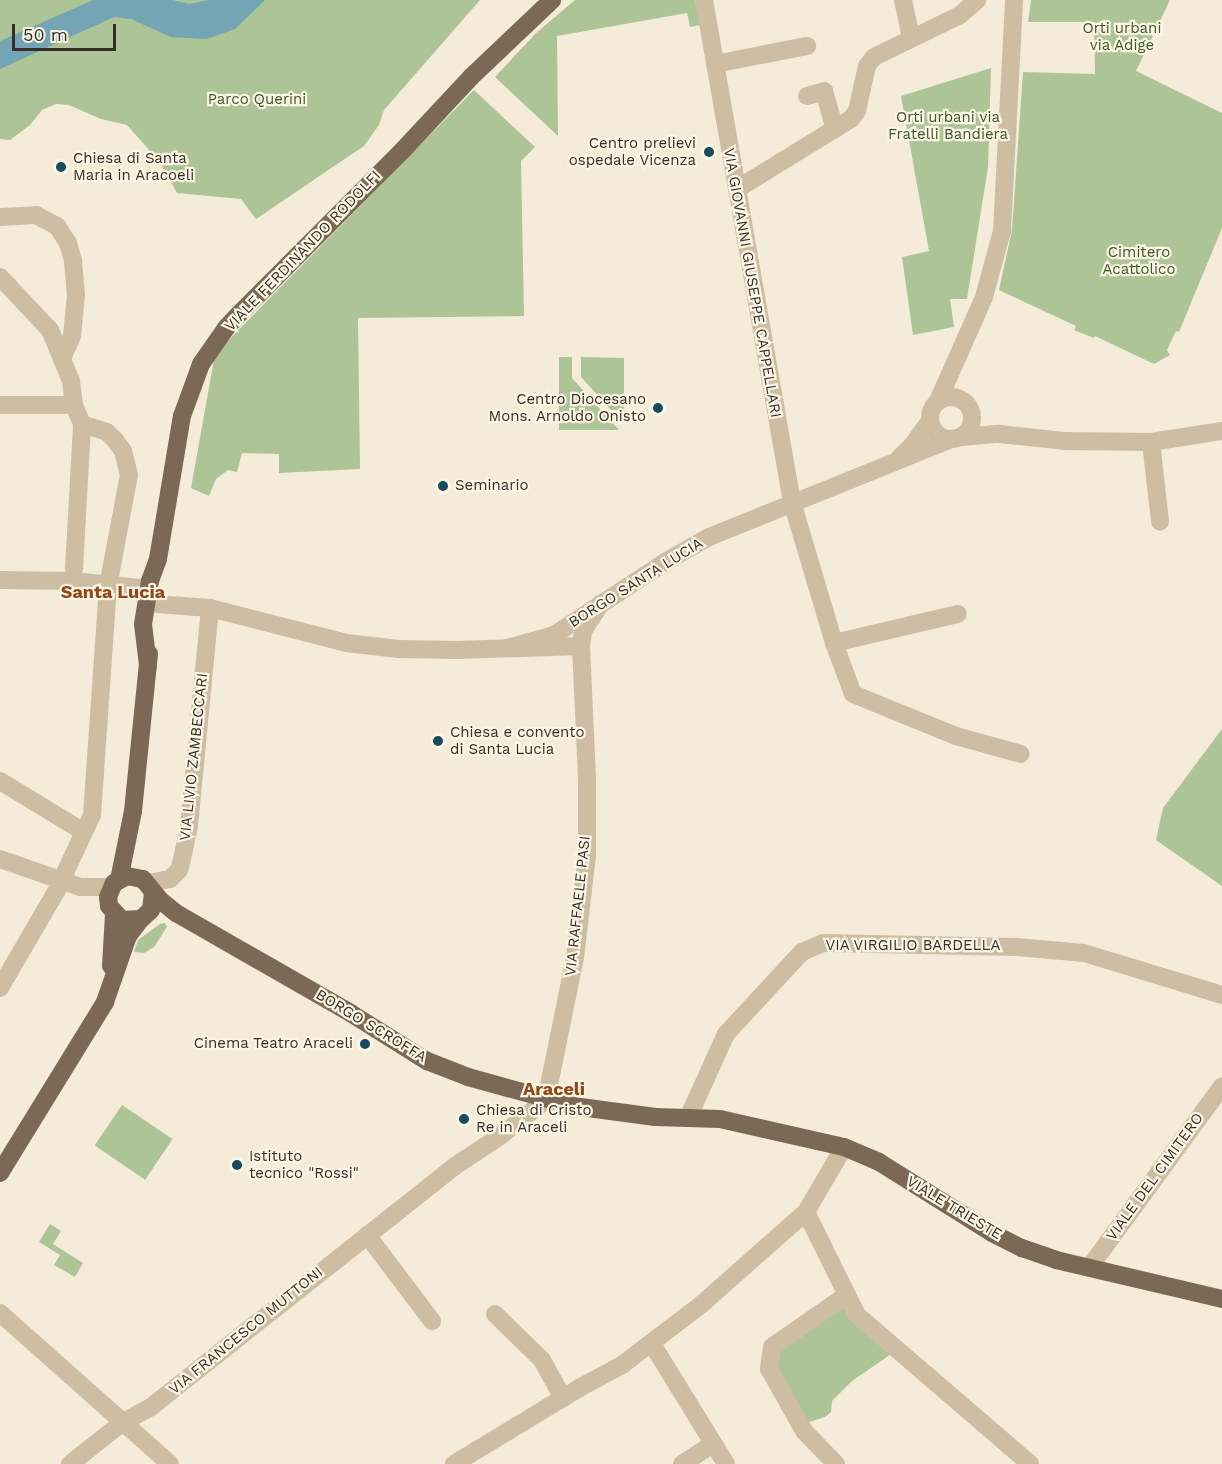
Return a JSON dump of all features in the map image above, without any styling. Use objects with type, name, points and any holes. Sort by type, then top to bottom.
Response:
[{"type":"main road","name":"VIALE FERDINANDO RODOLFI","points":[[133,811],[158,559],[182,416],[198,372],[214,343],[240,312],[403,150],[471,77],[552,0]]},
{"type":"main road","points":[[0,1173],[97,1016],[111,986],[128,936],[153,904],[135,852],[133,811]]},
{"type":"main road","points":[[111,986],[112,910],[115,884],[133,811]]},
{"type":"main road","points":[[115,884],[135,876],[148,885]]},
{"type":"main road","name":"BORGO SCROFFA","points":[[148,885],[176,913],[352,1014],[427,1061],[468,1077],[546,1100],[633,1114],[688,1118]]},
{"type":"main road","points":[[112,910],[122,920],[176,913]]},
{"type":"main road","name":"VIALE TRIESTE","points":[[688,1118],[720,1119],[844,1147],[879,1162],[992,1233],[1022,1248],[1089,1268],[1222,1299]]},
{"type":"street","name":"VIA GIOVANNI GIUSEPPE CAPPELLARI","points":[[704,0],[778,434],[792,502],[834,643],[853,694],[956,736],[1021,754]]},
{"type":"street","points":[[903,0],[911,38]]},
{"type":"street","points":[[737,189],[851,119],[857,111],[863,77],[874,57],[960,15],[977,0]]},
{"type":"street","points":[[960,357],[958,376],[968,407],[971,427],[955,438],[936,434],[930,421],[933,407],[938,401],[949,373],[960,357],[984,297],[1002,231],[1014,0]]},
{"type":"street","points":[[715,64],[807,46]]},
{"type":"street","points":[[807,96],[824,91],[836,129]]},
{"type":"street","points":[[0,217],[36,215],[57,226],[68,243],[73,261],[76,295],[72,336],[62,358]]},
{"type":"street","points":[[0,276],[50,330],[71,381],[74,405],[82,424],[74,569]]},
{"type":"street","points":[[938,401],[951,397],[968,407],[982,426],[999,434]]},
{"type":"street","points":[[0,405],[74,405]]},
{"type":"street","name":"BORGO SANTA LUCIA","points":[[898,460],[911,447],[930,421]]},
{"type":"street","points":[[0,988],[61,881],[92,814],[96,783],[108,586],[129,475],[123,451],[115,440],[107,432],[82,424]]},
{"type":"street","name":"BORGO SANTA LUCIA","points":[[507,648],[554,635],[601,603],[709,537],[955,438],[999,434],[1064,441],[1151,442],[1222,431]]},
{"type":"street","points":[[1151,442],[1160,521]]},
{"type":"street","name":"BORGO SANTA LUCIA","points":[[0,580],[73,581],[108,586],[210,608],[346,643],[399,649],[507,648],[581,642]]},
{"type":"street","name":"VIA RAFFAELE PASI","points":[[546,1100],[575,958],[587,856],[587,778],[581,642],[583,631],[601,603]]},
{"type":"street","name":"VIA LIVIO ZAMBECCARI","points":[[148,885],[170,879],[179,870],[183,856],[189,826],[210,608]]},
{"type":"street","points":[[834,643],[957,614]]},
{"type":"street","points":[[567,627],[581,642]]},
{"type":"street","points":[[0,781],[84,832]]},
{"type":"street","points":[[0,859],[80,887],[112,910]]},
{"type":"street","points":[[80,887],[115,884]]},
{"type":"street","name":"VIA VIRGILIO BARDELLA","points":[[688,1118],[726,1034],[802,952],[823,943],[1017,947],[1084,953],[1222,995]]},
{"type":"street","name":"VIALE DEL CIMITERO","points":[[1089,1268],[1222,1086]]},
{"type":"street","name":"VIA FRANCESCO MUTTONI","points":[[70,1464],[123,1422],[151,1407],[367,1235],[546,1100]]},
{"type":"street","points":[[454,1464],[622,1365],[652,1344],[806,1212],[844,1147]]},
{"type":"street","points":[[806,1212],[845,1296],[857,1315],[1030,1464]]},
{"type":"street","points":[[367,1235],[432,1321]]},
{"type":"street","points":[[836,1464],[804,1431],[769,1369],[772,1347],[845,1296]]},
{"type":"street","points":[[0,1313],[171,1464]]},
{"type":"street","points":[[495,1314],[542,1360],[563,1398]]},
{"type":"street","points":[[652,1344],[726,1464]]},
{"type":"street","points":[[682,1464],[713,1444]]},
{"type":"green space","name":"Parco Querini","points":[[0,0],[480,0],[384,110],[379,125],[364,146],[256,219],[241,199],[177,193],[159,161],[127,125],[101,119],[69,105],[56,104],[42,110],[30,125],[10,140],[0,139]]},
{"type":"green space","points":[[575,0],[695,0],[700,25],[690,27],[687,13],[557,36],[558,136],[495,77],[536,33]]},
{"type":"green space","points":[[1031,0],[1170,0],[1136,71],[1222,113],[1222,228],[1179,332],[1176,331],[1167,350],[1170,355],[1154,364],[1095,336],[1094,338],[1074,330],[1076,326],[999,290],[1012,230],[1023,72],[1095,74],[1094,22],[1028,22]]},
{"type":"green space","name":"Orti urbani via Fratelli Bandiera","points":[[991,68],[988,167],[967,299],[950,299],[954,327],[913,335],[902,257],[929,251],[901,96]]},
{"type":"green space","points":[[474,90],[535,147],[521,161],[524,316],[358,318],[360,469],[279,473],[279,454],[242,453],[237,472],[228,470],[216,479],[209,496],[191,488],[215,354]]},
{"type":"green space","points":[[559,357],[572,357],[572,378],[619,430],[559,430]]},
{"type":"green space","points":[[581,357],[624,358],[624,410],[611,410],[581,377]]},
{"type":"green space","points":[[1222,729],[1222,886],[1156,840],[1163,808]]},
{"type":"green space","points":[[165,923],[167,927],[154,947],[144,953],[134,952],[138,940],[160,924]]},
{"type":"green space","points":[[122,1105],[173,1139],[145,1180],[95,1146]]},
{"type":"green space","points":[[50,1224],[61,1231],[53,1244],[83,1263],[75,1277],[54,1265],[60,1255],[39,1242]]},
{"type":"green space","points":[[845,1296],[897,1350],[852,1381],[832,1401],[831,1412],[825,1417],[800,1425],[769,1369],[772,1347]]},
{"type":"water","points":[[93,0],[173,0],[189,4],[209,0],[265,0],[235,29],[207,39],[171,37],[131,19],[114,17],[0,69],[0,41]]},
{"type":"place","name":"Centro prelievi ospedale Vicenza","points":[[709,152]]},
{"type":"place","name":"Chiesa di Santa Maria in Aracoeli","points":[[61,167]]},
{"type":"place","name":"Centro Diocesano Mons. Arnoldo Onisto","points":[[658,408]]},
{"type":"place","name":"Seminario","points":[[443,486]]},
{"type":"place","name":"Chiesa e convento di Santa Lucia","points":[[438,741]]},
{"type":"place","name":"Cinema Teatro Araceli","points":[[365,1044]]},
{"type":"place","name":"Chiesa di Cristo Re in Araceli","points":[[464,1119]]},
{"type":"place","name":"Istituto tecnico \"Rossi\"","points":[[237,1165]]},
{"type":"district","name":"Santa Lucia","points":[[113,592]]},
{"type":"district","name":"Araceli","points":[[554,1089]]},
{"type":"park label","name":"Orti urbani via Adige","points":[[1122,36]]},
{"type":"park label","name":"Cimitero Acattolico","points":[[1139,260]]}]
